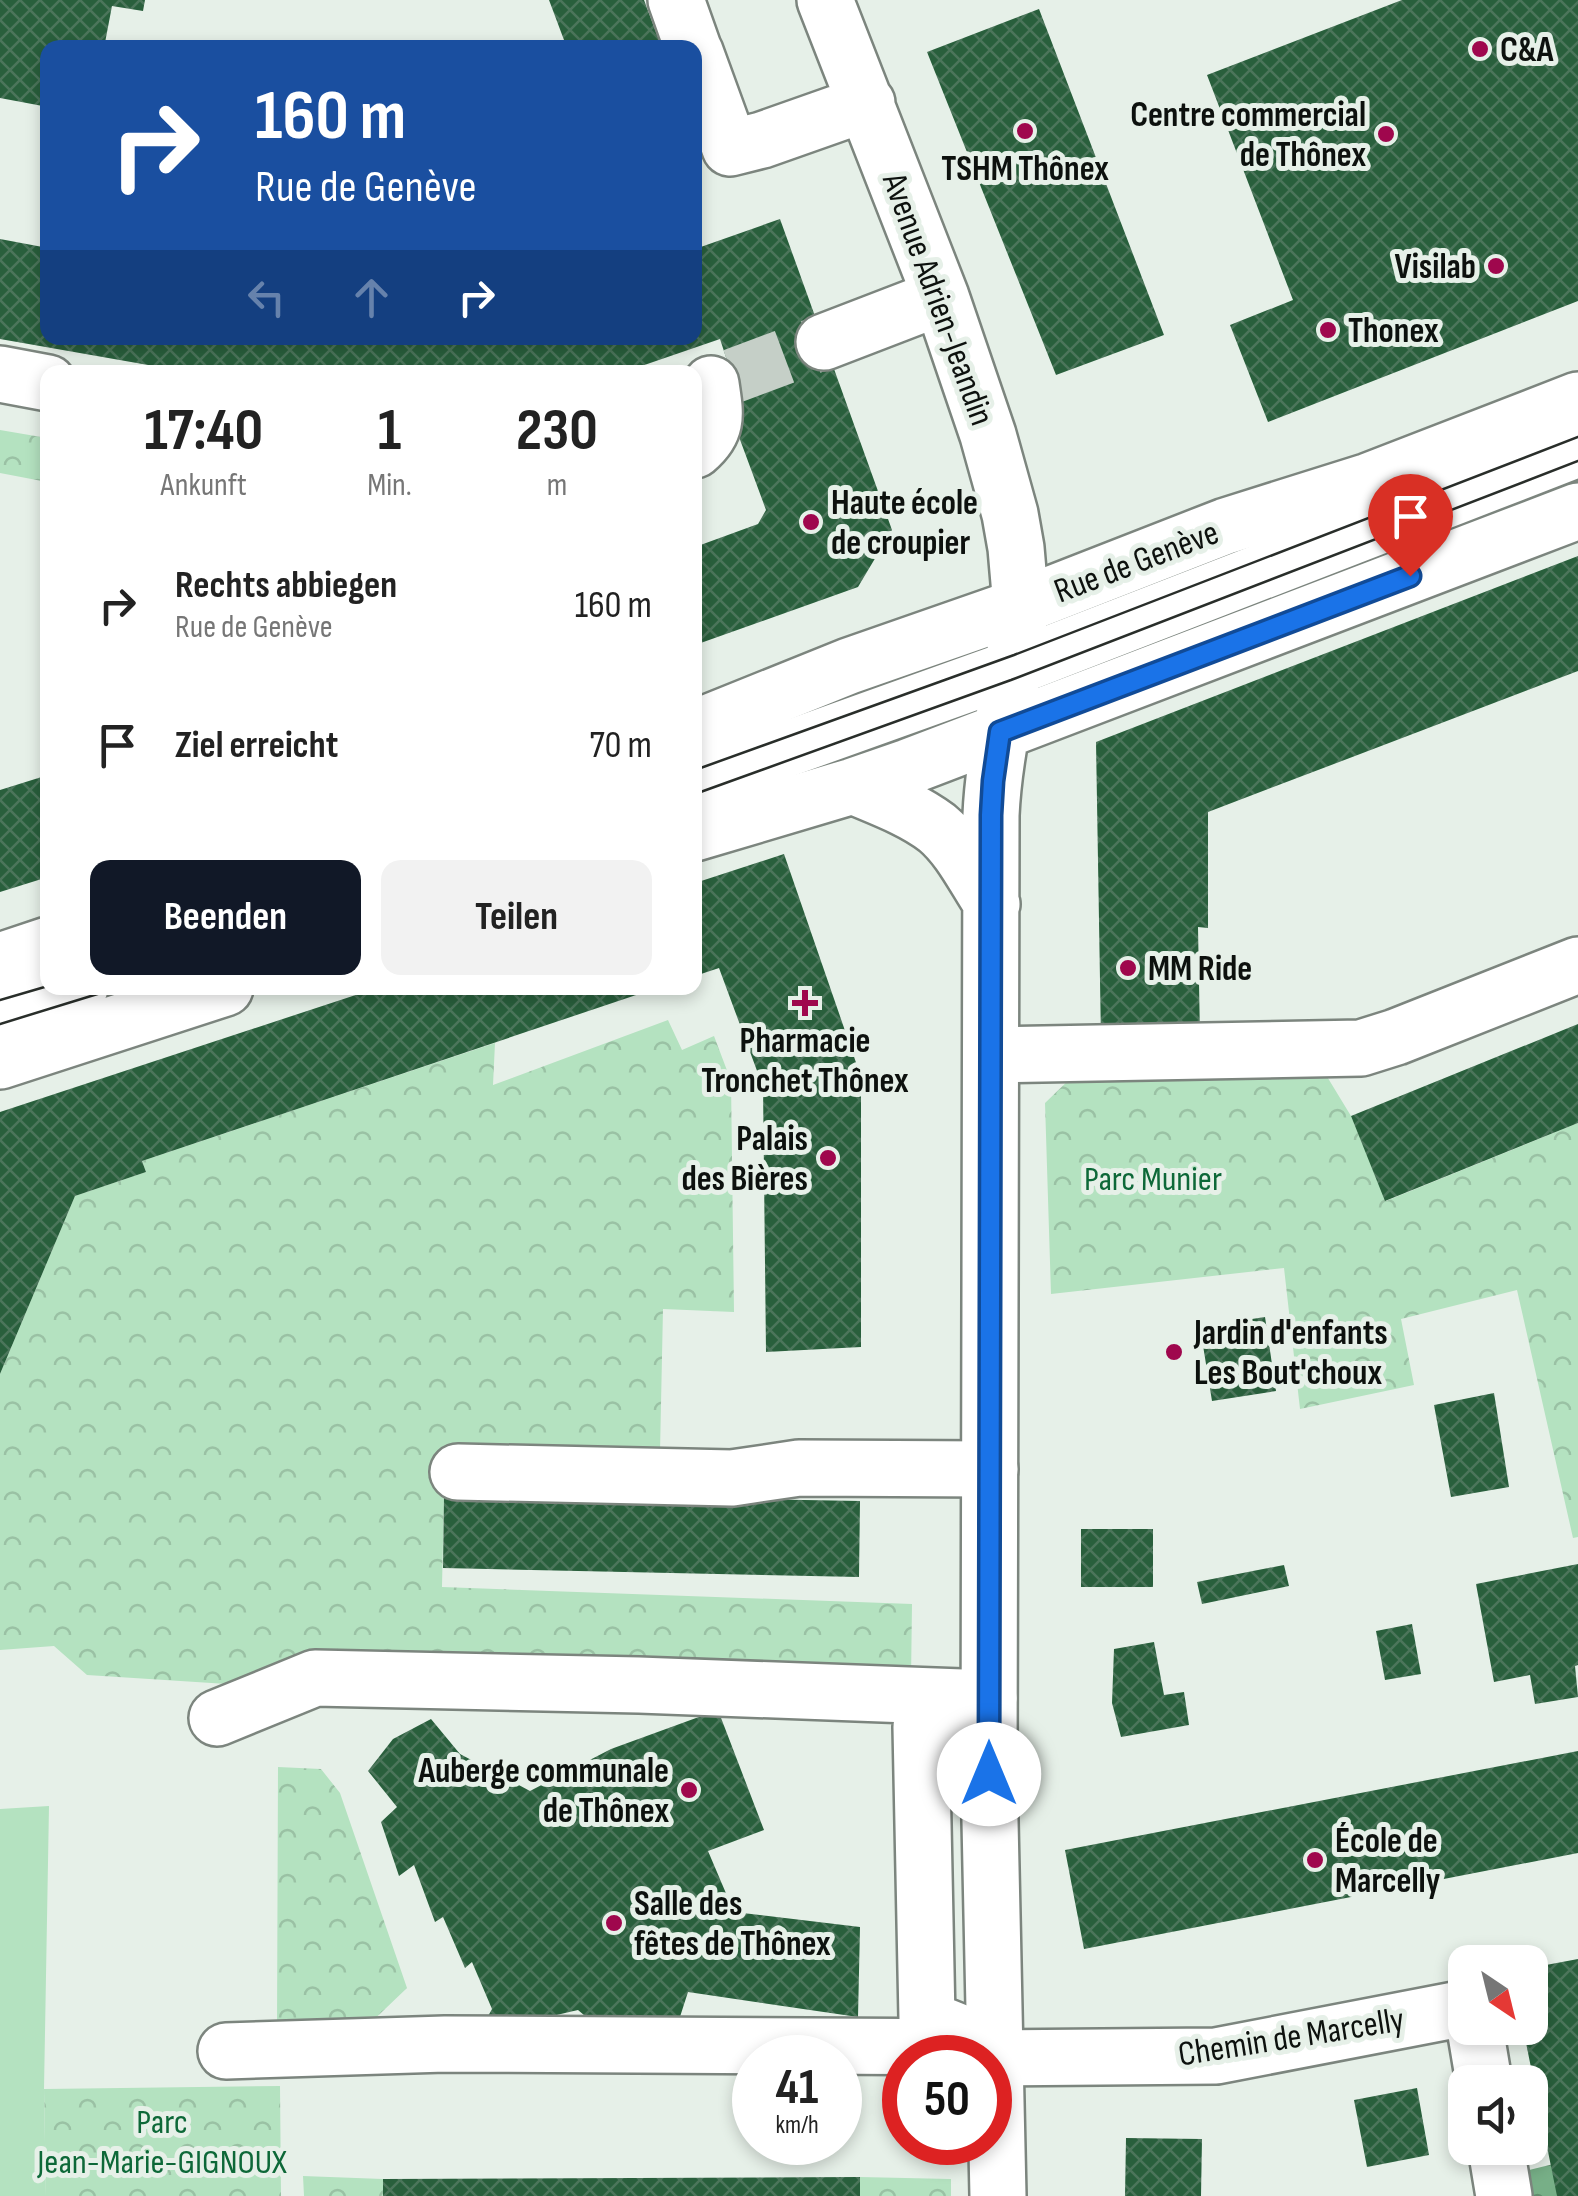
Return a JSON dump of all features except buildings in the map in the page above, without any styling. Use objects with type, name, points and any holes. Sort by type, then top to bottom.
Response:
[{"type":"main road","points":[[676,0],[690,40]]},
{"type":"main road","name":"Avenue Adrien-Jeandin","points":[[826,0],[940,296],[988,434],[1010,514],[1021,606],[993,781],[989,1698],[996,2035]]},
{"type":"main road","points":[[702,72],[730,148],[867,103]]},
{"type":"main road","points":[[824,342],[940,296]]},
{"type":"main road","points":[[0,374],[40,382]]},
{"type":"main road","points":[[702,444],[716,422],[713,384]]},
{"type":"main road","name":"Rue de Genève","points":[[702,725],[849,666],[1021,606],[1226,526],[1368,481],[1578,400]]},
{"type":"main road","points":[[702,779],[1013,668],[1578,448]]},
{"type":"main road","points":[[702,830],[853,786],[1578,512]]},
{"type":"main road","points":[[853,786],[896,804],[939,830],[958,850],[992,904]]},
{"type":"main road","points":[[0,961],[40,948]]},
{"type":"main road","points":[[991,1056],[1361,1048],[1578,965]]},
{"type":"main road","points":[[0,1012],[57,995]]},
{"type":"main road","points":[[0,1061],[203,995]]},
{"type":"main road","points":[[458,1472],[732,1478],[799,1468],[990,1469]]},
{"type":"main road","points":[[217,1718],[315,1678],[989,1698]]},
{"type":"main road","name":"Chemin de Marcelly","points":[[1012,2053],[1216,2056],[1448,2011]]},
{"type":"main road","name":"Chemin de Marcelly","points":[[226,2051],[445,2044],[882,2051]]},
{"type":"main road","name":"Avenue Adrien-Jeandin","points":[[998,2165],[998,2196]]},
{"type":"main road","points":[[1499,2165],[1504,2196]]},
{"type":"green space","points":[[0,430],[40,437],[40,481],[0,473]]},
{"type":"green space","points":[[668,1020],[682,1050],[714,1036],[731,1081],[734,1312],[663,1309],[660,1452],[444,1494],[442,1587],[912,1604],[911,1680],[303,1662],[227,1684],[87,1675],[54,1646],[0,1650],[0,1374],[75,1196],[146,1172],[142,1161],[495,1043],[493,1085]]},
{"type":"green space","name":"Parc Munier","points":[[1323,1070],[1351,1116],[1386,1201],[1578,1123],[1578,1537],[1573,1538],[1517,1290],[1401,1319],[1414,1385],[1300,1409],[1284,1268],[1051,1294],[1045,1103],[1076,1073]]},
{"type":"green space","points":[[278,1767],[321,1769],[340,1793],[407,1988],[362,2031],[277,2030]]},
{"type":"green space","points":[[49,1806],[46,2196],[0,2196],[0,1809]]},
{"type":"green space","name":"Parc Jean-Marie-GIGNOUX","points":[[280,2086],[281,2196],[46,2196],[44,2089]]},
{"type":"green space","points":[[303,2176],[383,2179],[383,2196],[304,2196]]},
{"type":"green space","points":[[860,2177],[951,2179],[951,2196],[860,2196]]},
{"type":"water","points":[[1578,2158],[1578,2196],[1525,2196],[1521,2172]]},
{"type":"tunnel","points":[[733,376],[824,342]]},
{"type":"tram line","points":[[702,767],[1014,655],[1578,437]]},
{"type":"tram line","points":[[702,791],[1011,680],[1578,461]]},
{"type":"tram line","points":[[0,1000],[40,988]]},
{"type":"tram line","points":[[0,1024],[94,995]]},
{"type":"place","name":"C&A","points":[[1480,49]]},
{"type":"place","name":"TSHM Thônex","points":[[1025,131]]},
{"type":"place","name":"Centre commercial de Thônex","points":[[1386,134]]},
{"type":"place","name":"Visilab","points":[[1496,266]]},
{"type":"place","name":"Thonex","points":[[1328,330]]},
{"type":"place","name":"Haute école de croupier","points":[[811,522]]},
{"type":"place","name":"MM Ride","points":[[1128,968]]},
{"type":"place","name":"Pharmacie Tronchet Thônex","points":[[805,1003]]},
{"type":"place","name":"Palais des Bières","points":[[828,1158]]},
{"type":"place","name":"Jardin d'enfants Les Bout'choux","points":[[1174,1352]]},
{"type":"place","name":"Auberge communale de Thônex","points":[[689,1790]]},
{"type":"place","name":"École de Marcelly","points":[[1315,1860]]},
{"type":"place","name":"Salle des fêtes de Thônex","points":[[614,1923]]},
{"type":"route","points":[[989,1774],[991,815],[1000,732],[1410,576]]}]
